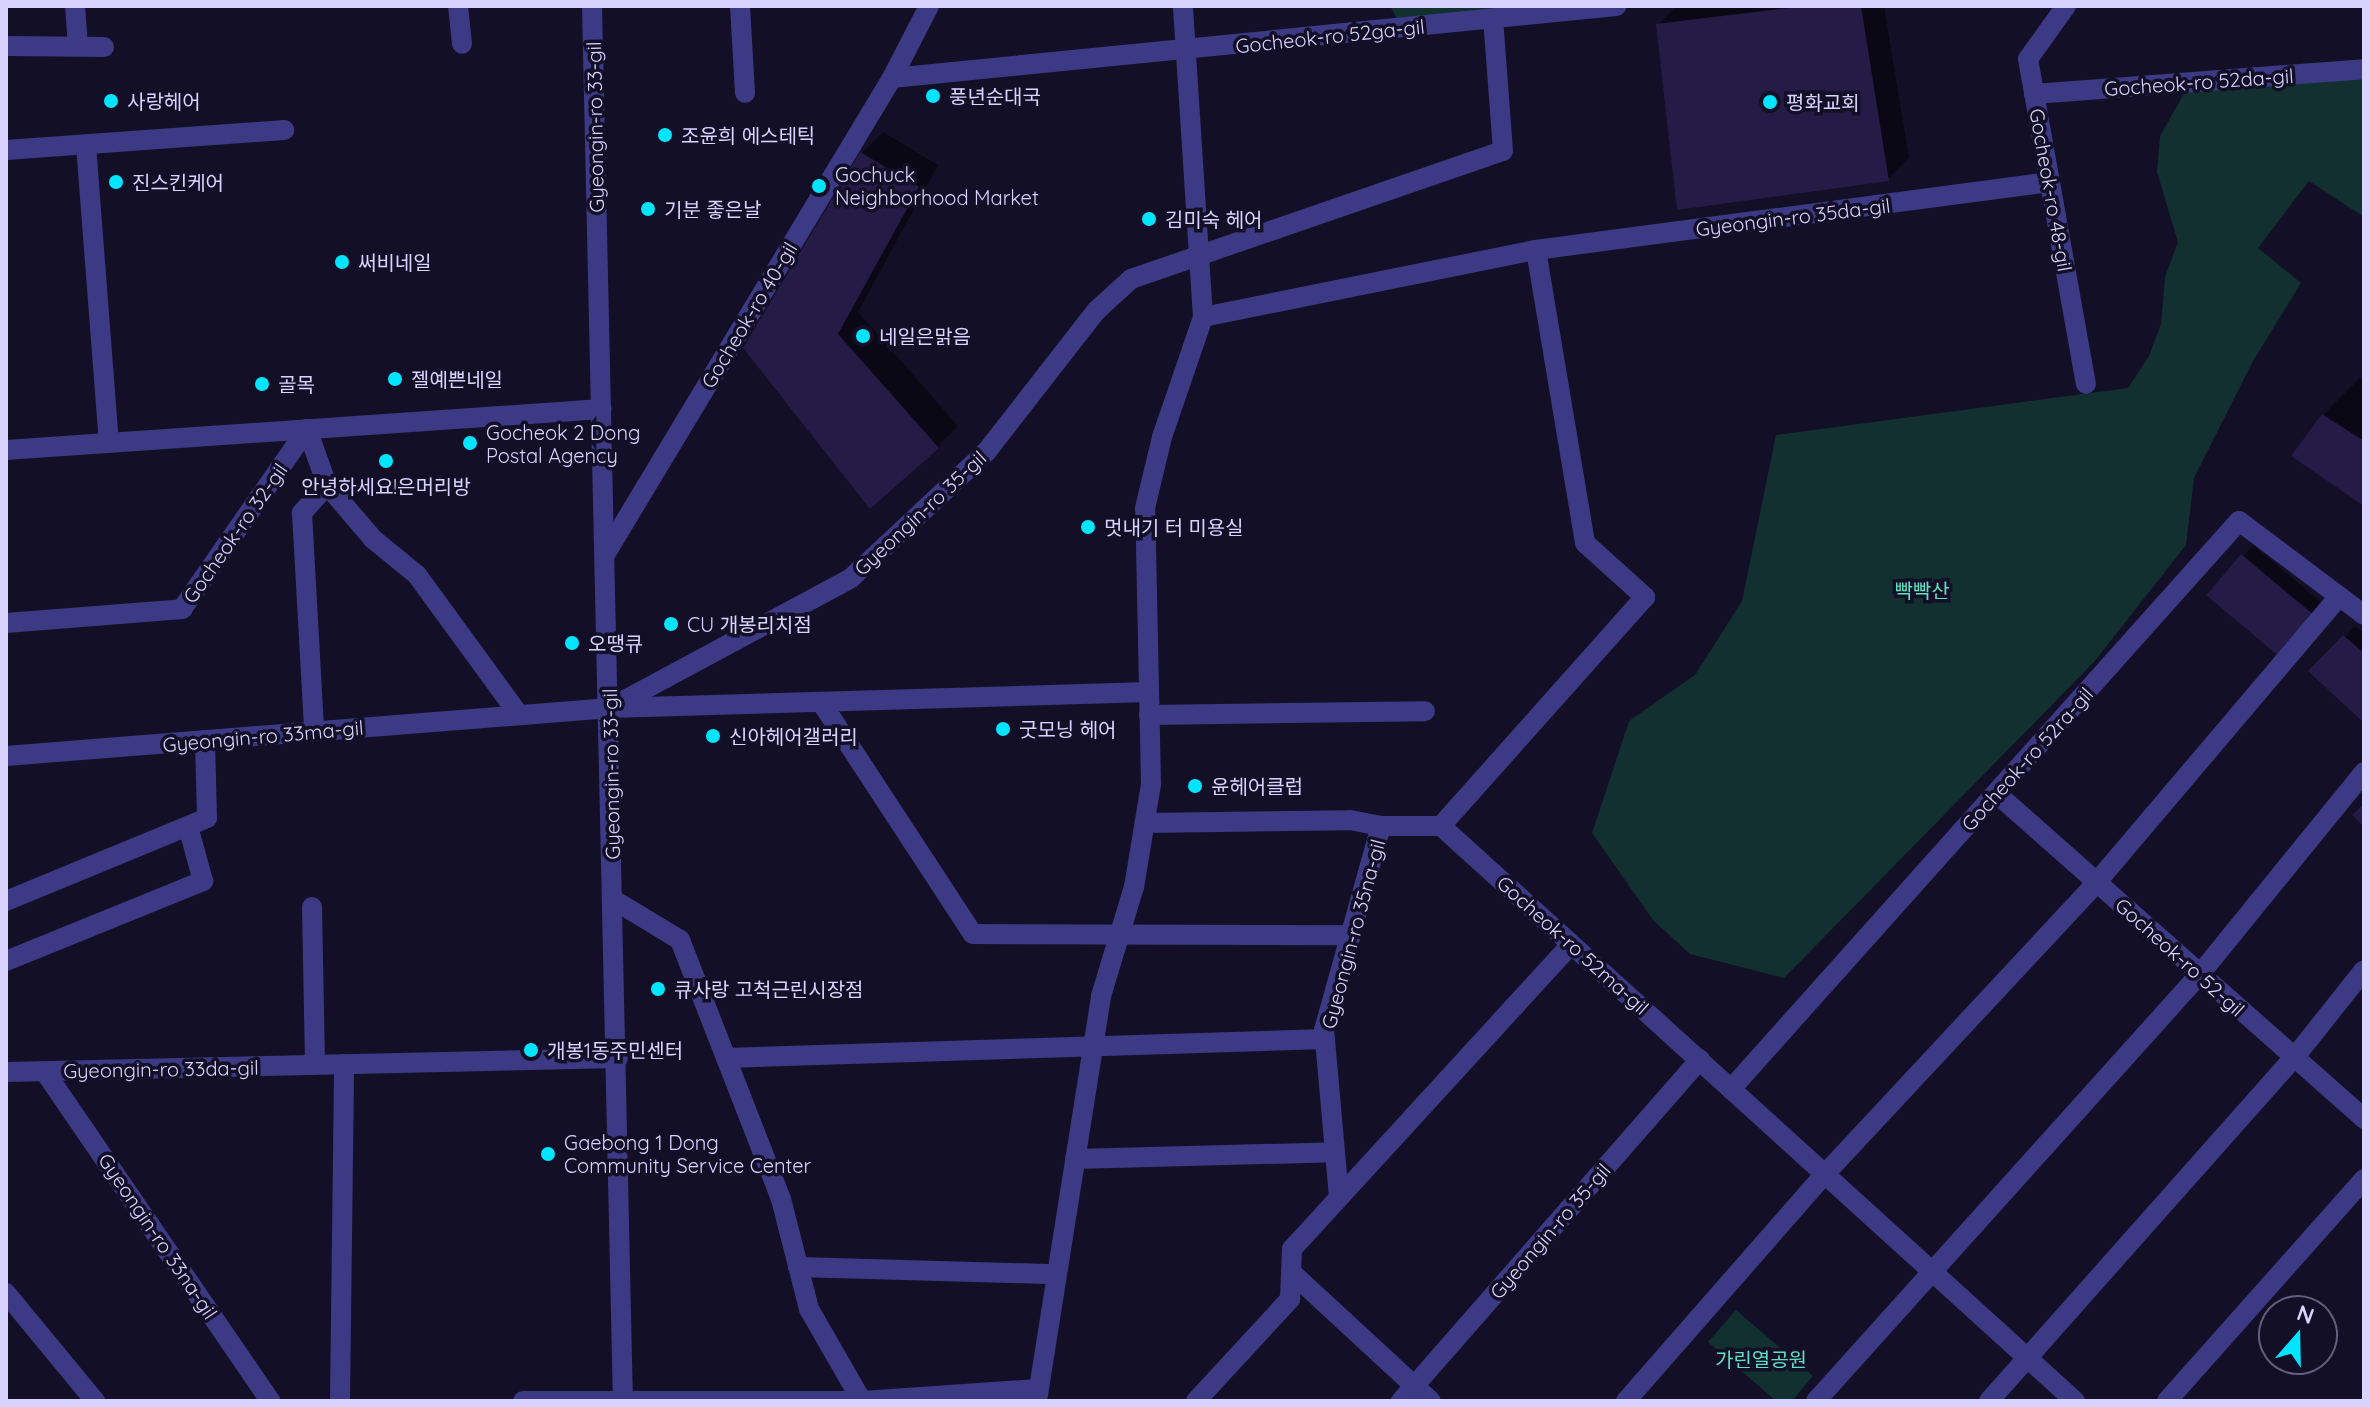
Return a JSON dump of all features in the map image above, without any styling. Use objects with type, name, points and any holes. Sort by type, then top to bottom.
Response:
[{"type":"street","points":[[75,6],[78,46]]},
{"type":"street","points":[[458,6],[462,44]]},
{"type":"street","name":"Gyeongin-ro 33-gil","points":[[592,6],[618,1058],[623,1400]]},
{"type":"street","points":[[740,6],[745,93]]},
{"type":"street","name":"Gocheok-ro 40-gil","points":[[606,553],[892,78],[929,6]]},
{"type":"street","points":[[523,1401],[862,1401],[1037,1395],[1101,996],[1134,887],[1151,784],[1145,508],[1162,437],[1203,317],[1183,6]]},
{"type":"street","name":"Gocheok-ro 52ga-gil","points":[[1187,51],[1616,6]]},
{"type":"street","name":"Gocheok-ro 48-gil","points":[[2066,6],[2028,59],[2086,384]]},
{"type":"street","name":"Gyeongin-ro 35-gil","points":[[610,708],[851,578],[987,451],[1096,311],[1131,279],[1199,253],[1503,151],[1493,19]]},
{"type":"street","points":[[6,46],[104,47]]},
{"type":"street","points":[[892,78],[1187,51]]},
{"type":"street","name":"Gocheok-ro 52da-gil","points":[[2034,94],[2364,69]]},
{"type":"street","points":[[6,150],[284,130]]},
{"type":"street","points":[[86,145],[109,443]]},
{"type":"street","name":"Gyeongin-ro 35da-gil","points":[[1203,317],[1536,250],[2050,182]]},
{"type":"street","points":[[1441,826],[1645,597],[1585,543],[1536,250]]},
{"type":"street","points":[[6,450],[602,409]]},
{"type":"street","points":[[307,429],[327,485],[373,539],[417,575],[519,715]]},
{"type":"street","name":"Gocheok-ro 32-gil","points":[[6,623],[182,609],[307,429]]},
{"type":"street","points":[[314,731],[302,513],[327,485]]},
{"type":"street","name":"Gocheok-ro 52ra-gil","points":[[1731,1089],[2239,521],[2364,615]]},
{"type":"street","points":[[1626,1401],[1825,1174],[2096,883],[2339,596]]},
{"type":"street","points":[[610,708],[1149,692]]},
{"type":"street","points":[[821,702],[973,934],[1351,935]]},
{"type":"street","name":"Gyeongin-ro 33ma-gil","points":[[6,756],[610,708]]},
{"type":"street","points":[[1149,715],[1425,711]]},
{"type":"street","points":[[6,901],[207,818],[205,740]]},
{"type":"street","points":[[1816,1401],[2200,974],[2364,772]]},
{"type":"street","name":"Gocheok-ro 52-gil","points":[[1996,793],[2364,1119]]},
{"type":"street","points":[[1145,823],[1350,820],[1381,826]]},
{"type":"street","points":[[6,961],[203,881],[188,826]]},
{"type":"street","name":"Gyeongin-ro 35na-gil","points":[[1339,1197],[1325,1039],[1351,935],[1381,826],[1441,826]]},
{"type":"street","name":"Gocheok-ro 52ma-gil","points":[[1441,826],[2075,1401]]},
{"type":"street","points":[[614,900],[680,940],[781,1199],[809,1309],[862,1401]]},
{"type":"street","points":[[312,907],[315,1065]]},
{"type":"street","points":[[1196,1401],[1290,1299],[1292,1249],[1571,944]]},
{"type":"street","points":[[1989,1401],[2294,1058],[2364,970]]},
{"type":"street","points":[[726,1058],[1325,1039]]},
{"type":"street","name":"Gyeongin-ro 33da-gil","points":[[6,1072],[618,1058]]},
{"type":"street","name":"Gyeongin-ro 35-gil","points":[[1408,1393],[1700,1060]]},
{"type":"street","points":[[340,1401],[344,1064]]},
{"type":"street","name":"Gyeongin-ro 33na-gil","points":[[45,1072],[270,1401]]},
{"type":"street","points":[[1075,1159],[1335,1152]]},
{"type":"street","points":[[2167,1401],[2364,1179]]},
{"type":"street","points":[[798,1267],[1056,1274]]},
{"type":"street","points":[[1291,1272],[1408,1393],[1431,1401]]},
{"type":"street","points":[[6,1293],[95,1401]]},
{"type":"green space","points":[[1390,6],[1616,6],[1402,28]]},
{"type":"green space","name":"빡빡산","points":[[2364,69],[2364,217],[2309,181],[2258,248],[2301,283],[2253,361],[2194,478],[2186,545],[2094,662],[1784,978],[1690,954],[1653,920],[1592,833],[1629,721],[1695,675],[1742,601],[1776,435],[2128,388],[2149,356],[2161,324],[2165,277],[2178,242],[2157,172],[2160,136],[2190,83]]},
{"type":"green space","name":"가린열공원","points":[[1736,1310],[1813,1376],[1792,1401],[1776,1401],[1708,1342]]},
{"type":"building","name":"평화교회","points":[[1805,6],[1861,6],[1889,181],[1677,210],[1656,24]]},
{"type":"building","points":[[860,152],[919,187],[838,334],[939,448],[870,509],[743,348]]},
{"type":"building","points":[[2322,414],[2364,441],[2364,506],[2291,456]]},
{"type":"building","points":[[2241,554],[2315,616],[2281,658],[2206,595]]},
{"type":"building","points":[[2343,635],[2364,653],[2364,723],[2308,671]]},
{"type":"building","points":[[2364,804],[2364,827],[2352,815]]},
{"type":"place","name":"풍년순대국","points":[[933,96]]},
{"type":"place","name":"사랑헤어","points":[[111,101]]},
{"type":"place","name":"평화교회","points":[[1770,102]]},
{"type":"place","name":"조윤희 에스테틱","points":[[665,135]]},
{"type":"place","name":"진스킨케어","points":[[116,182]]},
{"type":"place","name":"Gochuck Neighborhood Market","points":[[819,186]]},
{"type":"place","name":"기분 좋은날","points":[[648,209]]},
{"type":"place","name":"김미숙 헤어","points":[[1149,219]]},
{"type":"place","name":"써비네일","points":[[342,262]]},
{"type":"place","name":"네일은맑음","points":[[863,336]]},
{"type":"place","name":"젤예쁜네일","points":[[395,379]]},
{"type":"place","name":"골목","points":[[262,384]]},
{"type":"place","name":"Gocheok 2 Dong Postal Agency","points":[[470,443]]},
{"type":"place","name":"안녕하세요!은머리방","points":[[386,461]]},
{"type":"place","name":"멋내기 터 미용실","points":[[1088,527]]},
{"type":"place","name":"CU 개봉리치점","points":[[671,624]]},
{"type":"place","name":"오땡큐","points":[[572,643]]},
{"type":"place","name":"굿모닝 헤어","points":[[1003,729]]},
{"type":"place","name":"신아헤어갤러리","points":[[713,736]]},
{"type":"place","name":"윤헤어클럽","points":[[1195,786]]},
{"type":"place","name":"큐사랑 고척근린시장점","points":[[658,989]]},
{"type":"place","name":"개봉1동주민센터","points":[[531,1050]]},
{"type":"place","name":"Gaebong 1 Dong Community Service Center","points":[[548,1154]]}]
